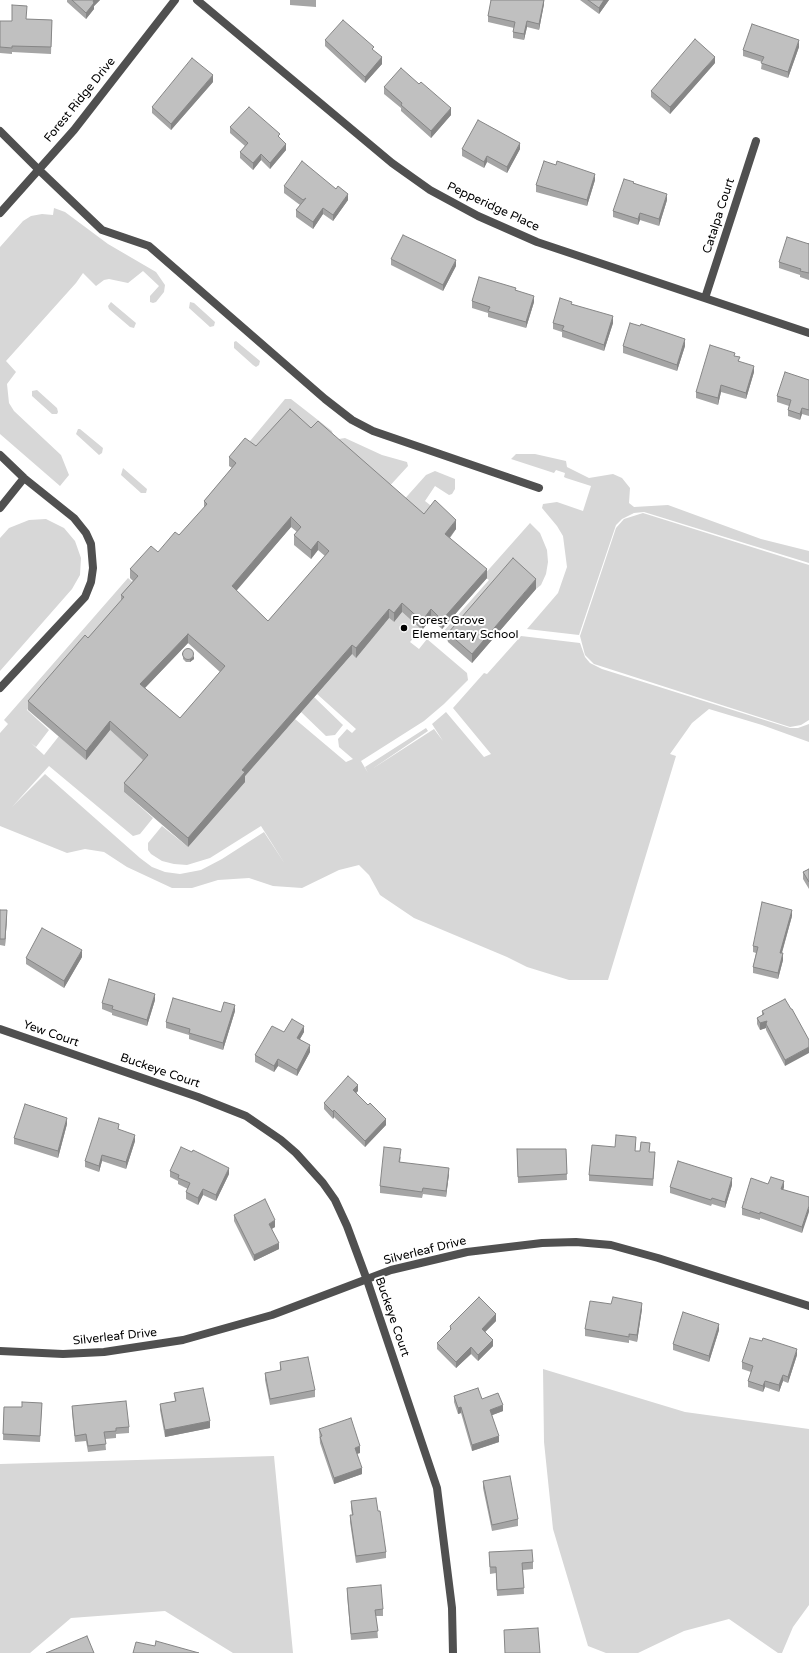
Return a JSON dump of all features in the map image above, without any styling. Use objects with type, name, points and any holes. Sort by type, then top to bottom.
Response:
[{"type":"street","name":"Forest Ridge Drive","points":[[0,213],[74,130],[175,0]]},
{"type":"street","name":"Pepperidge Place","points":[[197,0],[392,163],[430,190],[478,216],[538,242],[809,333]]},
{"type":"street","points":[[0,131],[102,230],[149,246],[325,399],[352,420],[373,431],[539,488]]},
{"type":"street","name":"Catalpa Court","points":[[705,298],[756,141]]},
{"type":"street","points":[[0,455],[24,478],[74,518],[86,533],[91,544],[93,568],[92,582],[85,598],[0,688]]},
{"type":"street","points":[[0,508],[24,478]]},
{"type":"street","name":"Yew Court","points":[[0,1029],[94,1061]]},
{"type":"street","name":"Buckeye Court","points":[[94,1061],[198,1096],[246,1116],[280,1140],[311,1168],[334,1200],[347,1226],[367,1280],[437,1488],[452,1608],[453,1653]]},
{"type":"street","name":"Silverleaf Drive","points":[[0,1351],[63,1354],[104,1352],[183,1340],[272,1315],[392,1270],[467,1252],[542,1243],[576,1242],[611,1245],[658,1258],[809,1306]]},
{"type":"shaded area","points":[[54,208],[65,212],[108,244],[156,272],[165,285],[164,292],[156,302],[153,303],[150,302],[150,296],[159,286],[143,271],[128,283],[109,279],[104,280],[96,286],[83,273],[76,283],[6,361],[16,372],[7,384],[9,403],[14,411],[61,455],[69,475],[60,486],[0,434],[0,247],[23,221],[31,216],[42,214],[53,215]]},
{"type":"shaded area","points":[[111,302],[136,323],[134,328],[130,327],[109,309],[108,306]]},
{"type":"shaded area","points":[[190,302],[194,303],[215,322],[214,326],[210,327],[189,308]]},
{"type":"shaded area","points":[[236,341],[260,361],[259,365],[256,367],[253,365],[234,348],[234,342]]},
{"type":"shaded area","points":[[37,390],[57,408],[57,414],[52,414],[32,396],[32,391]]},
{"type":"shaded area","points":[[285,399],[291,399],[332,431],[333,435],[256,456],[245,447]]},
{"type":"shaded area","points":[[78,429],[80,429],[103,448],[102,453],[99,455],[76,434]]},
{"type":"shaded area","points":[[345,438],[382,455],[407,462],[408,466],[386,490],[335,444],[339,439]]},
{"type":"shaded area","points":[[516,454],[535,454],[566,461],[567,467],[589,478],[613,474],[622,478],[630,488],[629,503],[634,507],[668,505],[761,539],[809,551],[809,563],[644,512],[634,513],[622,519],[616,525],[579,635],[527,629],[558,593],[567,567],[563,536],[542,508],[543,504],[557,502],[583,511],[591,486],[564,477],[565,473],[556,470],[554,473],[511,459]]},
{"type":"shaded area","points":[[123,468],[147,489],[146,493],[141,493],[121,475]]},
{"type":"shaded area","points":[[435,471],[455,479],[455,489],[452,494],[449,495],[435,486],[425,501],[435,509],[424,523],[401,503],[426,475]]},
{"type":"shaded area","points":[[643,513],[809,565],[809,720],[801,725],[790,727],[594,664],[585,655],[580,636],[616,528],[624,519]]},
{"type":"shaded area","points":[[46,519],[64,528],[75,541],[81,558],[80,575],[72,589],[0,671],[0,538],[9,528],[29,520]]},
{"type":"shaded area","points":[[530,523],[540,533],[547,550],[548,562],[546,574],[541,585],[536,589],[513,568],[448,642],[442,633],[489,580],[483,576]]},
{"type":"shaded area","points":[[128,578],[136,585],[27,710],[49,730],[36,747],[31,743],[44,755],[59,736],[110,730],[148,764],[124,792],[153,818],[140,834],[133,836],[49,766],[12,807],[45,774],[140,858],[152,867],[165,872],[180,874],[201,870],[222,859],[264,832],[285,864],[261,826],[210,858],[187,865],[162,861],[151,854],[148,850],[148,843],[162,826],[188,847],[242,779],[295,719],[346,762],[353,759],[339,747],[338,739],[347,729],[352,733],[356,729],[317,694],[352,654],[356,657],[389,618],[394,622],[402,612],[421,629],[410,642],[419,649],[427,639],[467,673],[468,680],[424,721],[361,761],[368,773],[365,767],[426,728],[428,731],[372,769],[434,729],[443,741],[432,724],[446,712],[484,757],[491,754],[453,708],[484,673],[487,674],[521,636],[580,643],[585,657],[590,663],[602,669],[790,728],[798,728],[809,724],[809,742],[762,725],[709,709],[692,723],[670,754],[676,756],[608,980],[569,980],[527,967],[507,957],[414,918],[380,895],[369,875],[359,865],[339,870],[302,888],[273,886],[249,878],[218,880],[192,888],[172,888],[127,867],[104,852],[85,849],[67,853],[0,826],[0,733],[8,724],[4,720]]},
{"type":"shaded area","points":[[314,697],[343,725],[335,735],[326,736],[301,712]]},
{"type":"shaded area","points":[[543,1369],[685,1412],[809,1429],[809,1605],[793,1627],[782,1653],[778,1653],[729,1619],[684,1631],[638,1653],[606,1653],[588,1646],[553,1529],[544,1442]]},
{"type":"shaded area","points":[[274,1456],[293,1653],[233,1653],[165,1611],[71,1618],[30,1653],[0,1653],[0,1464]]},
{"type":"building","points":[[72,0],[94,0],[94,3],[86,13]]},
{"type":"building","points":[[491,0],[544,0],[539,24],[527,21],[524,34],[513,32],[515,22],[488,16]]},
{"type":"building","points":[[588,0],[604,0],[599,8]]},
{"type":"building","points":[[12,5],[27,6],[26,19],[52,20],[51,47],[0,47],[0,21],[12,21]]},
{"type":"building","points":[[343,20],[374,47],[372,49],[382,57],[365,77],[325,40]]},
{"type":"building","points":[[752,24],[799,40],[788,72],[761,63],[764,57],[743,50]]},
{"type":"building","points":[[695,39],[715,57],[670,107],[651,91]]},
{"type":"building","points":[[192,58],[213,75],[171,124],[152,107]]},
{"type":"building","points":[[401,68],[419,84],[421,82],[451,108],[431,131],[401,105],[402,103],[384,87]]},
{"type":"building","points":[[249,107],[280,134],[278,136],[286,144],[270,163],[261,154],[253,163],[240,152],[248,143],[230,127]]},
{"type":"building","points":[[478,120],[520,143],[507,167],[487,156],[484,162],[462,149]]},
{"type":"building","points":[[302,161],[336,189],[338,186],[348,194],[333,215],[323,208],[313,222],[296,210],[306,198],[303,200],[284,186]]},
{"type":"building","points":[[544,161],[556,165],[557,161],[595,174],[587,200],[536,185]]},
{"type":"building","points":[[624,179],[667,194],[659,219],[640,213],[638,219],[613,211]]},
{"type":"building","points":[[403,235],[456,260],[443,285],[391,259]]},
{"type":"building","points":[[787,237],[809,244],[809,273],[800,271],[801,269],[779,262]]},
{"type":"building","points":[[479,277],[516,288],[515,290],[534,296],[526,322],[488,311],[490,307],[472,301]]},
{"type":"building","points":[[560,298],[572,302],[571,304],[613,316],[604,345],[562,330],[564,326],[553,323]]},
{"type":"building","points":[[630,323],[640,326],[641,324],[685,339],[677,365],[623,346]]},
{"type":"building","points":[[710,345],[735,353],[734,356],[740,357],[738,361],[754,366],[746,393],[721,385],[718,398],[696,392]]},
{"type":"building","points":[[785,372],[809,380],[809,410],[802,408],[800,414],[788,410],[791,400],[777,396]]},
{"type":"building","points":[[290,409],[311,428],[318,421],[424,514],[435,500],[456,520],[445,534],[487,569],[442,620],[431,609],[422,621],[402,603],[394,613],[389,609],[356,648],[352,645],[242,770],[245,772],[188,838],[124,783],[148,755],[110,721],[86,751],[28,701],[85,635],[88,638],[124,597],[121,595],[138,576],[130,569],[151,546],[158,552],[175,532],[179,535],[207,504],[204,501],[236,463],[229,457],[245,438],[256,446]],"holes":[[[291,517],[301,527],[294,535],[311,550],[318,541],[329,551],[268,621],[232,586]],[[188,634],[225,666],[180,718],[140,684]]]},
{"type":"building","points":[[513,558],[536,579],[472,654],[448,633]]},
{"type":"building","points":[[188,648],[192,650],[194,654],[192,658],[188,660],[184,658],[182,654],[184,650]]},
{"type":"building","points":[[809,869],[809,882],[803,872]]},
{"type":"building","points":[[762,902],[792,910],[780,953],[783,953],[778,973],[753,967],[758,947],[753,946]]},
{"type":"building","points":[[0,910],[7,910],[5,939],[0,939]]},
{"type":"building","points":[[42,928],[82,950],[64,981],[26,958]]},
{"type":"building","points":[[109,979],[155,994],[147,1020],[112,1009],[113,1006],[102,1003]]},
{"type":"building","points":[[173,998],[221,1012],[224,1002],[235,1005],[223,1043],[189,1033],[190,1029],[166,1022]]},
{"type":"building","points":[[785,999],[809,1040],[809,1047],[785,1060],[766,1024],[767,1021],[760,1023],[757,1018],[764,1014],[762,1011]]},
{"type":"building","points":[[292,1019],[304,1026],[297,1038],[310,1045],[297,1070],[278,1059],[274,1066],[255,1055],[272,1026],[284,1032]]},
{"type":"building","points":[[348,1076],[358,1085],[353,1090],[368,1105],[370,1103],[386,1119],[365,1141],[334,1110],[333,1112],[324,1103]]},
{"type":"building","points":[[25,1104],[67,1118],[58,1151],[14,1138]]},
{"type":"building","points":[[99,1118],[119,1124],[118,1129],[135,1135],[126,1162],[102,1155],[99,1166],[85,1161]]},
{"type":"building","points":[[616,1135],[636,1137],[635,1151],[640,1151],[641,1142],[650,1143],[649,1152],[655,1152],[653,1179],[589,1175],[592,1145],[615,1147]]},
{"type":"building","points":[[181,1147],[192,1152],[193,1150],[229,1168],[216,1195],[203,1189],[198,1198],[186,1192],[190,1183],[178,1178],[179,1175],[170,1171]]},
{"type":"building","points":[[384,1147],[401,1149],[399,1162],[449,1168],[446,1191],[423,1188],[422,1192],[380,1186]]},
{"type":"building","points":[[517,1149],[566,1149],[567,1174],[518,1177]]},
{"type":"building","points":[[678,1161],[732,1178],[725,1202],[712,1198],[711,1200],[670,1187]]},
{"type":"building","points":[[771,1177],[784,1181],[781,1189],[809,1197],[809,1206],[802,1227],[760,1212],[760,1214],[742,1208],[751,1178],[768,1184]]},
{"type":"building","points":[[265,1199],[275,1220],[269,1224],[279,1243],[254,1255],[234,1215]]},
{"type":"building","points":[[479,1297],[496,1314],[482,1329],[493,1340],[478,1355],[471,1347],[456,1362],[437,1343],[451,1329],[450,1326]]},
{"type":"building","points":[[613,1297],[642,1303],[637,1335],[629,1334],[629,1337],[585,1329],[590,1301],[611,1304]]},
{"type":"building","points":[[683,1312],[719,1324],[709,1356],[673,1344]]},
{"type":"building","points":[[750,1338],[762,1341],[763,1338],[797,1349],[788,1377],[783,1375],[779,1385],[765,1381],[763,1386],[748,1381],[753,1366],[742,1362]]},
{"type":"building","points":[[308,1357],[315,1390],[270,1399],[265,1373],[281,1370],[280,1362]]},
{"type":"building","points":[[203,1388],[210,1421],[165,1430],[160,1404],[176,1401],[174,1393]]},
{"type":"building","points":[[478,1388],[482,1399],[498,1393],[503,1405],[490,1410],[499,1436],[472,1445],[461,1407],[458,1408],[454,1396]]},
{"type":"building","points":[[126,1401],[129,1427],[116,1428],[116,1431],[104,1432],[106,1444],[88,1446],[86,1434],[75,1436],[72,1406]]},
{"type":"building","points":[[22,1402],[42,1403],[40,1436],[3,1434],[4,1407],[22,1407]]},
{"type":"building","points":[[351,1418],[360,1446],[355,1448],[362,1468],[334,1478],[320,1437],[322,1436],[319,1429]]},
{"type":"building","points":[[510,1476],[518,1519],[492,1525],[483,1481]]},
{"type":"building","points":[[376,1498],[378,1511],[380,1511],[386,1552],[356,1556],[350,1515],[353,1515],[351,1501]]},
{"type":"building","points":[[532,1550],[533,1562],[522,1563],[524,1588],[497,1590],[496,1567],[490,1567],[489,1552]]},
{"type":"building","points":[[381,1585],[383,1609],[375,1610],[378,1631],[351,1634],[347,1588]]},
{"type":"building","points":[[538,1628],[540,1653],[505,1653],[504,1630]]},
{"type":"building","points":[[87,1636],[94,1653],[46,1653]]},
{"type":"building","points":[[156,1641],[199,1653],[133,1653],[136,1642],[155,1646]]},
{"type":"place","name":"Forest Grove Elementary School","points":[[404,628]]}]
